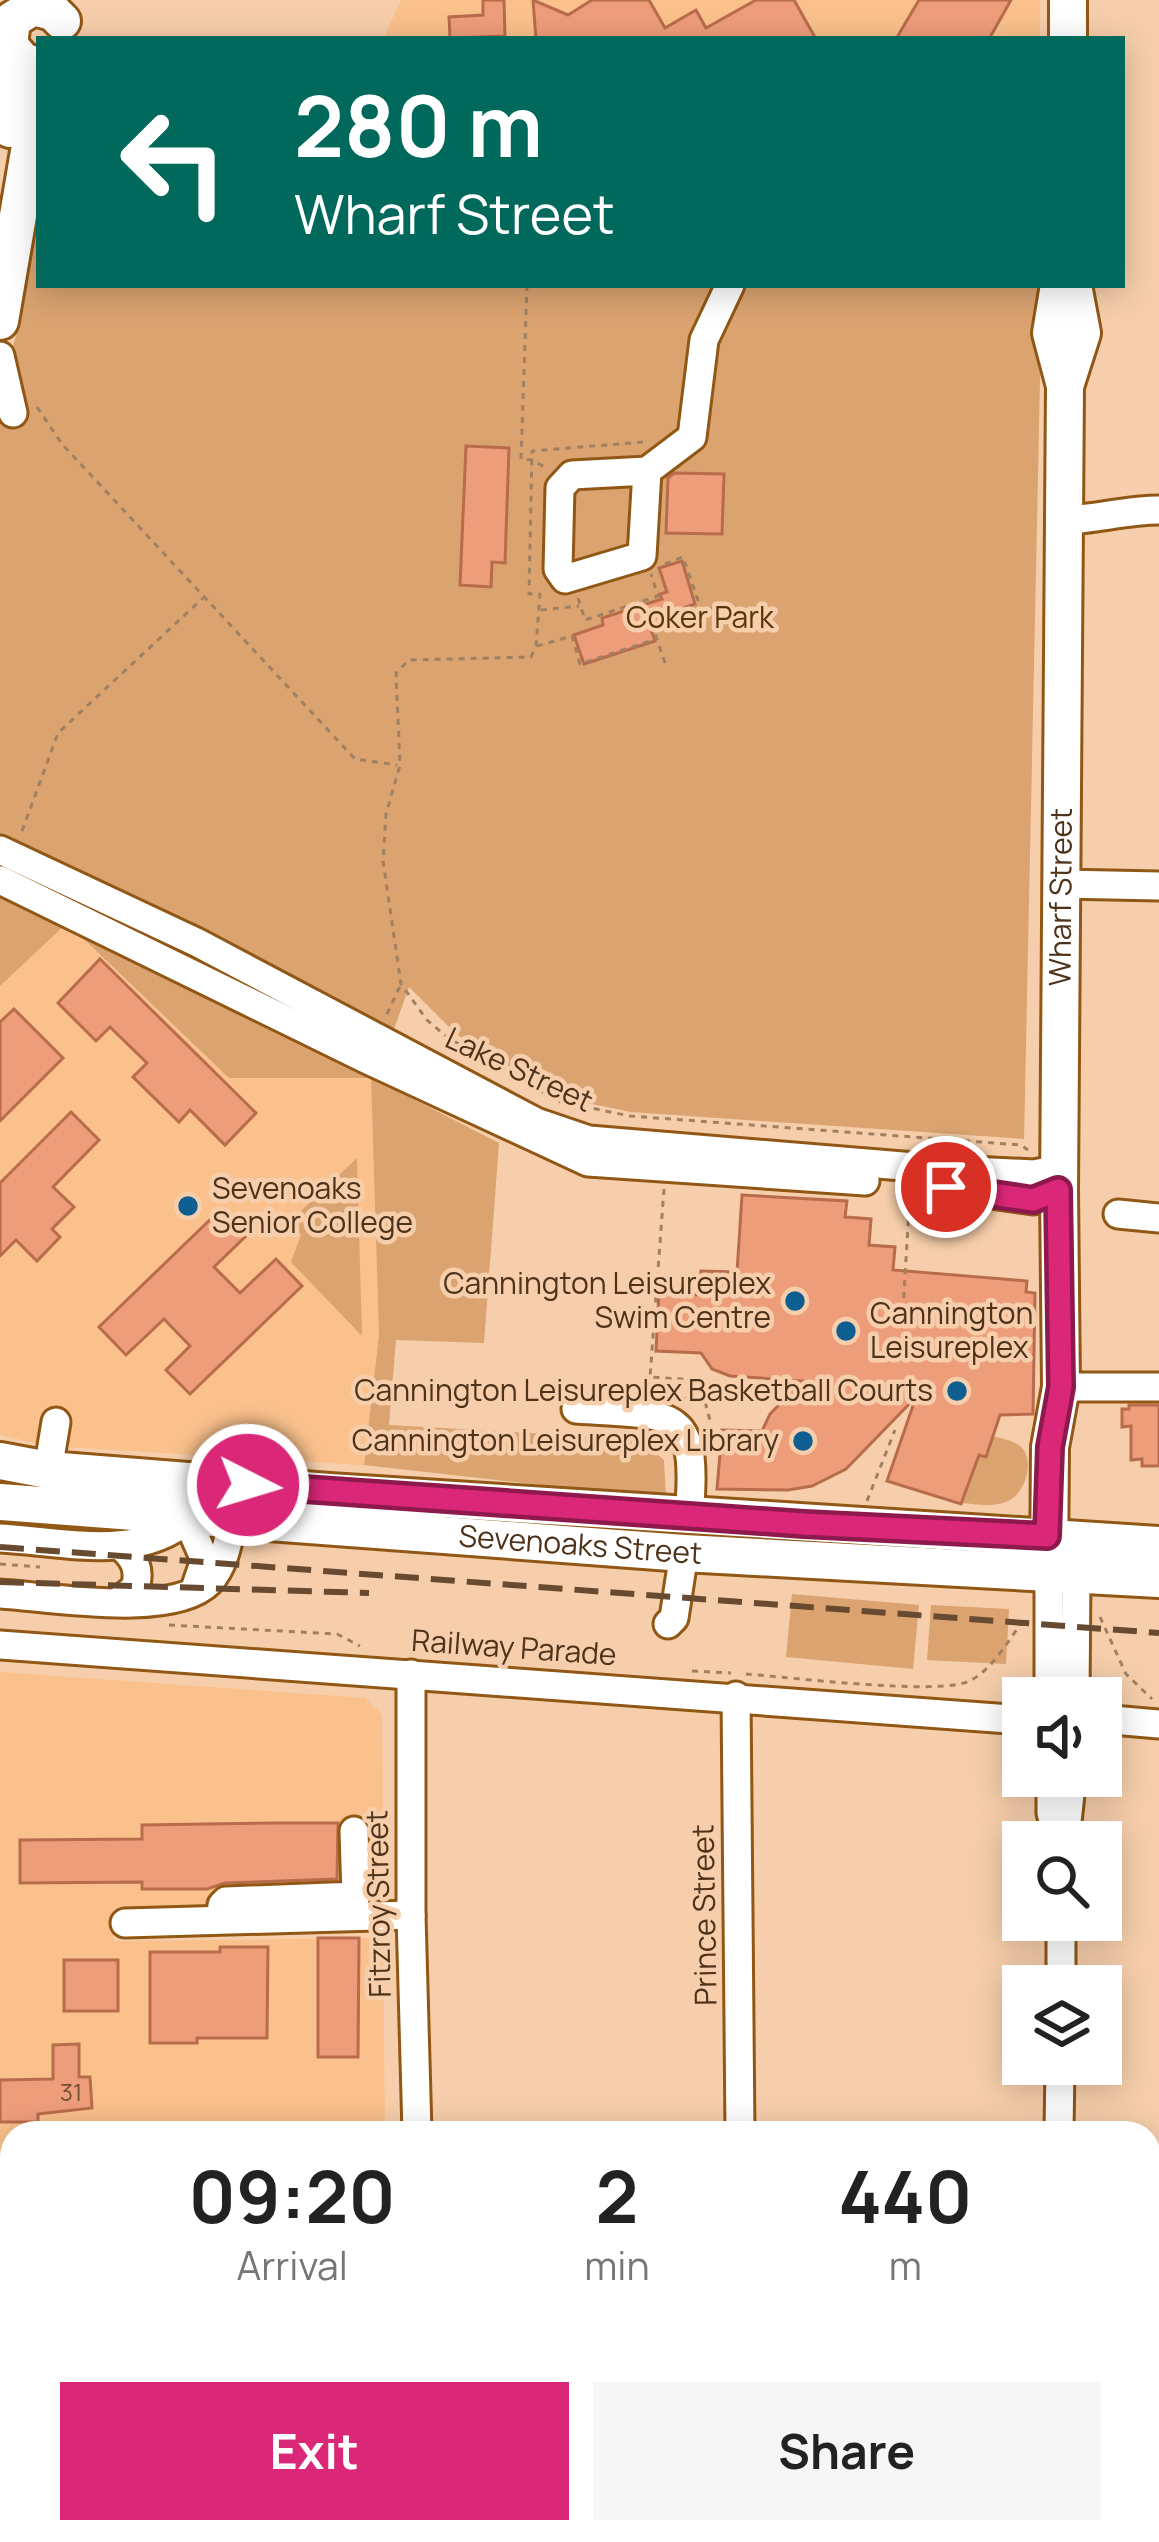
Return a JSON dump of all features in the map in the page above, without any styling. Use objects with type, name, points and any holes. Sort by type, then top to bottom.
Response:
[{"type":"main road","points":[[1068,0],[1068,36]]},
{"type":"main road","points":[[0,186],[17,89],[16,30],[44,8],[62,20]]},
{"type":"main road","points":[[1,307],[36,111]]},
{"type":"main road","name":"Wharf Street","points":[[1058,288],[1051,333],[1065,386],[1065,510],[1061,884],[1051,1171],[1060,1398],[1050,1447],[1062,1575]]},
{"type":"main road","name":"Wharf Street","points":[[1065,386],[1082,333],[1074,288]]},
{"type":"main road","name":"Sevenoaks Street","points":[[0,1461],[48,1470],[248,1485],[1159,1544]]},
{"type":"main road","points":[[4,1514],[48,1470]]},
{"type":"main road","points":[[232,1522],[248,1485]]},
{"type":"main road","name":"Sevenoaks Street","points":[[4,1514],[232,1522],[678,1577],[1062,1575],[1159,1580]]},
{"type":"street","points":[[647,471],[645,552],[576,592],[558,568],[560,488],[572,475],[647,471],[692,437],[704,340],[729,288]]},
{"type":"street","points":[[0,356],[23,406]]},
{"type":"street","points":[[1065,510],[1093,501],[1126,510],[1159,510]]},
{"type":"street","name":"Lake Street","points":[[9,846],[536,1122],[589,1139],[951,1170],[1051,1171]]},
{"type":"street","name":"Lake Street","points":[[0,880],[196,946]]},
{"type":"street","points":[[1061,884],[1159,886]]},
{"type":"street","points":[[1118,1214],[1159,1218]]},
{"type":"street","points":[[1060,1398],[1159,1387]]},
{"type":"street","points":[[576,1409],[658,1414],[680,1428],[692,1453],[689,1516]]},
{"type":"street","points":[[48,1470],[56,1422]]},
{"type":"street","points":[[4,1514],[119,1545],[162,1538],[187,1519],[205,1560],[192,1593]]},
{"type":"street","points":[[0,1594],[119,1601],[167,1600],[192,1593],[218,1570],[232,1522]]},
{"type":"street","points":[[119,1545],[134,1559],[138,1575],[135,1588],[119,1601]]},
{"type":"street","name":"Wharf Street","points":[[1051,1677],[1062,1575]]},
{"type":"street","name":"Wharf Street","points":[[1062,1575],[1073,1677]]},
{"type":"street","points":[[668,1624],[674,1618],[678,1577]]},
{"type":"street","name":"Railway Parade","points":[[0,1645],[1002,1718]]},
{"type":"street","name":"Fitzroy Street","points":[[411,1674],[417,2121]]},
{"type":"street","name":"Prince Street","points":[[736,1696],[740,2121]]},
{"type":"street","points":[[1122,1721],[1159,1724]]},
{"type":"street","points":[[221,1920],[226,1901],[356,1896],[354,1831]]},
{"type":"street","points":[[125,1923],[411,1915]]},
{"type":"street","points":[[1059,2121],[1060,2085]]},
{"type":"path","points":[[527,288],[521,459],[532,460],[564,481]]},
{"type":"path","points":[[23,406],[355,759],[400,766]]},
{"type":"path","points":[[645,442],[532,451],[530,594],[540,594],[536,646],[525,661],[409,660],[401,664],[394,683],[400,766],[382,838],[401,984],[427,1020],[462,1047],[556,1101],[630,1116],[1021,1144],[1051,1171]]},
{"type":"path","points":[[538,610],[576,592],[585,620],[658,596],[650,569],[683,557],[702,611]]},
{"type":"path","points":[[9,846],[58,733],[204,597]]},
{"type":"path","points":[[664,663],[653,628],[718,606]]},
{"type":"path","points":[[536,646],[572,636],[580,664],[656,639]]},
{"type":"path","points":[[665,1174],[650,1377],[820,1388]]},
{"type":"path","points":[[903,1310],[910,1191]]},
{"type":"path","points":[[808,1387],[808,1400]]},
{"type":"path","points":[[866,1506],[895,1430]]},
{"type":"path","points":[[689,1671],[920,1686],[963,1684],[976,1678],[1029,1612]]},
{"type":"path","points":[[1100,1616],[1126,1674],[1159,1703]]},
{"type":"path","points":[[166,1625],[337,1634],[367,1648]]},
{"type":"shaded area","points":[[401,0],[1040,0],[1040,36],[384,36]]},
{"type":"shaded area","name":"Sevenoaks Senior College","points":[[66,923],[229,1078],[371,1078],[379,1335],[364,1465],[47,1446],[0,1435],[0,986]]},
{"type":"shaded area","points":[[0,1672],[365,1698],[382,1715],[384,1906],[113,1909],[114,1941],[383,1938],[385,2121],[0,2121]]},
{"type":"green space","name":"Coker Park","points":[[35,213],[36,288],[1042,288],[1024,1139],[631,1112],[558,1097],[456,1034],[409,987],[376,1080],[499,1143],[484,1343],[396,1340],[389,1425],[640,1439],[664,1460],[666,1499],[364,1465],[379,1335],[371,1078],[229,1078],[67,923],[0,986],[0,389],[17,332]]},
{"type":"green space","points":[[357,1158],[362,1336],[291,1262],[301,1235],[290,1221]]},
{"type":"green space","points":[[993,1436],[1015,1443],[1025,1453],[1024,1483],[1005,1502],[961,1503],[979,1455],[986,1457]]},
{"type":"green space","points":[[792,1594],[919,1605],[913,1669],[786,1657]]},
{"type":"green space","points":[[931,1605],[1009,1609],[1006,1664],[927,1660]]},
{"type":"building","points":[[483,0],[504,0],[505,36],[450,36],[449,17],[483,15]]},
{"type":"building","points":[[533,0],[568,15],[592,0],[649,0],[665,28],[696,10],[706,28],[756,0],[794,0],[814,36],[536,36]]},
{"type":"building","points":[[919,0],[1011,0],[991,36],[898,36]]},
{"type":"building","points":[[466,446],[509,448],[505,563],[492,562],[491,587],[460,585]]},
{"type":"building","points":[[674,473],[724,474],[722,534],[666,533],[668,478]]},
{"type":"building","points":[[682,561],[695,604],[686,607],[688,614],[650,627],[655,641],[584,664],[574,635],[603,625],[602,618],[662,599],[660,594],[667,592],[659,568]]},
{"type":"building","points":[[100,959],[256,1113],[225,1145],[190,1110],[179,1122],[133,1077],[147,1063],[110,1027],[96,1041],[58,1003]]},
{"type":"building","points":[[14,1009],[63,1058],[0,1121],[0,1022]]},
{"type":"building","points":[[71,1112],[99,1140],[53,1187],[74,1207],[52,1229],[60,1237],[37,1261],[16,1240],[0,1256],[0,1183]]},
{"type":"building","name":"Cannington Leisureplex","points":[[742,1195],[847,1201],[845,1217],[871,1219],[869,1245],[895,1247],[893,1270],[1027,1281],[1026,1292],[1035,1293],[1033,1414],[1000,1415],[986,1457],[979,1455],[961,1504],[887,1481],[916,1397],[846,1469],[812,1486],[717,1489],[722,1430],[762,1431],[770,1414],[802,1381],[730,1376],[712,1369],[701,1353],[656,1351],[659,1292],[699,1295],[701,1271],[737,1272]]},
{"type":"building","points":[[220,1210],[246,1236],[214,1267],[240,1293],[276,1259],[302,1286],[190,1394],[166,1370],[190,1346],[164,1319],[126,1355],[99,1327]]},
{"type":"building","points":[[1159,1405],[1159,1466],[1131,1460],[1131,1426],[1122,1427],[1122,1409]]},
{"type":"building","points":[[338,1823],[337,1879],[225,1883],[207,1889],[142,1889],[142,1882],[20,1883],[20,1840],[142,1839],[142,1825]]},
{"type":"building","points":[[318,1938],[359,1938],[358,2057],[318,2057]]},
{"type":"building","points":[[220,1947],[268,1947],[267,2038],[150,2043],[150,1952],[220,1952]]},
{"type":"building","points":[[64,1960],[118,1960],[118,2011],[64,2011]]},
{"type":"building","points":[[79,2044],[79,2077],[90,2077],[92,2108],[38,2114],[38,2121],[0,2121],[0,2080],[53,2079],[53,2045]]},
{"type":"railway","points":[[0,1547],[1159,1633]]},
{"type":"railway","points":[[0,1582],[369,1593]]},
{"type":"place","name":"Sevenoaks Senior College","points":[[188,1206]]},
{"type":"place","name":"Cannington Leisureplex Swim Centre","points":[[795,1301]]},
{"type":"place","name":"Cannington Leisureplex","points":[[846,1331]]},
{"type":"place","name":"Cannington Leisureplex Basketball Courts","points":[[957,1391]]},
{"type":"place","name":"Cannington Leisureplex Library","points":[[803,1441]]},
{"type":"route","points":[[248,1485],[842,1527],[1047,1536],[1050,1447],[1061,1387],[1058,1190],[1033,1200],[946,1187]]}]
